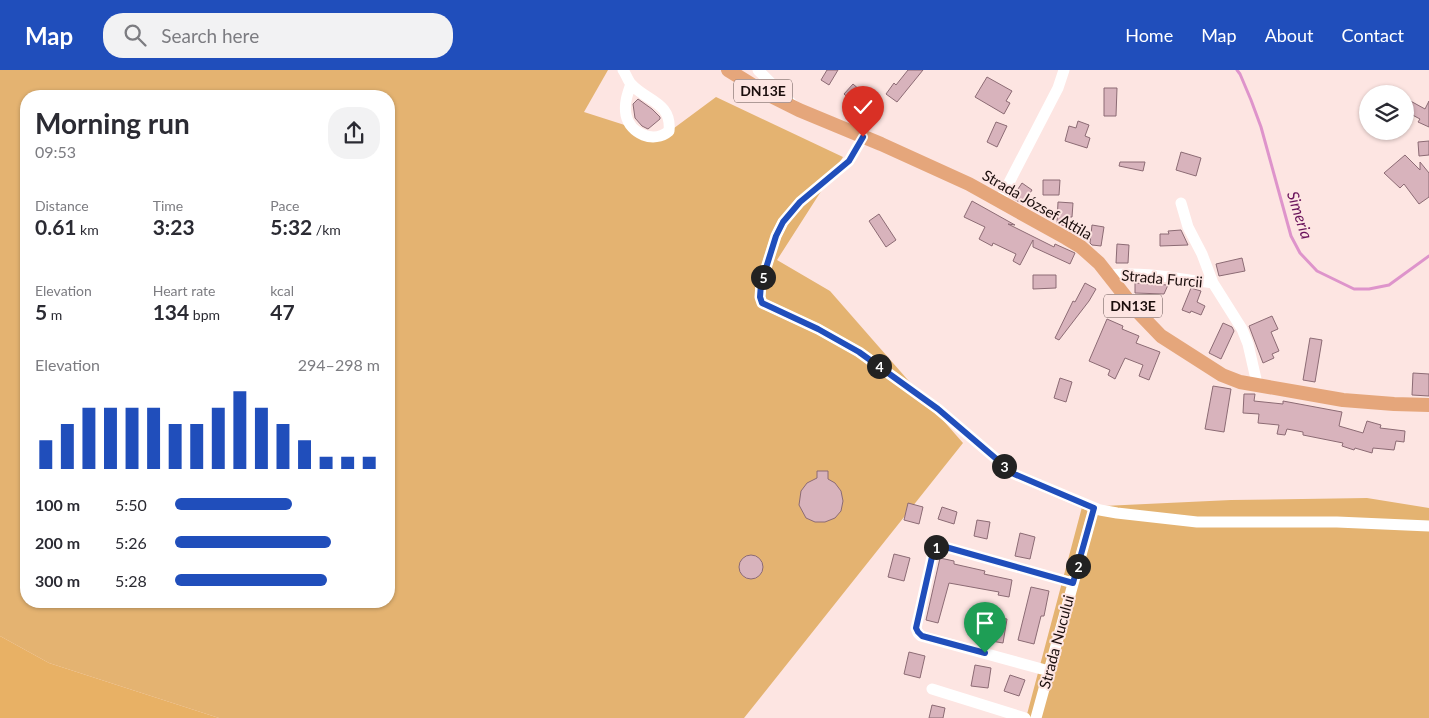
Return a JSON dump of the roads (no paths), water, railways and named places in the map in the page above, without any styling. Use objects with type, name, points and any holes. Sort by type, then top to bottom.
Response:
[{"type":"main road","name":"DN13E","points":[[728,70],[767,94],[799,110]]},
{"type":"main road","name":"Strada József Attila","points":[[799,110],[946,173],[1000,200],[1080,247],[1110,275],[1136,310],[1161,336],[1222,375],[1240,382],[1343,400],[1429,405]]},
{"type":"street","points":[[624,70],[631,84],[662,107],[668,115],[669,131],[664,136],[643,136],[632,128],[626,116],[625,101],[631,84]]},
{"type":"street","name":"Strada József Attila","points":[[758,70],[799,110]]},
{"type":"street","points":[[1000,200],[1058,88],[1064,70]]},
{"type":"street","points":[[863,137],[849,161],[800,202],[783,222],[776,236],[761,284],[760,297],[762,303],[818,329],[859,352],[938,409],[1014,474],[1094,508],[1117,513],[1197,522],[1346,522],[1429,526]]},
{"type":"street","name":"Strada Furcii","points":[[1182,203],[1188,227],[1202,254],[1213,283],[1242,329],[1248,344],[1256,385]]},
{"type":"street","name":"Strada Furcii","points":[[1110,275],[1149,275],[1213,283]]},
{"type":"street","name":"Strada Nucului","points":[[1036,718],[1094,508]]},
{"type":"street","points":[[1049,671],[922,636],[918,632],[916,628],[934,548],[942,546],[1073,583]]},
{"type":"street","points":[[932,689],[1025,718]]},
{"type":"waterway","name":"Simeria","points":[[1237,70],[1261,127],[1291,236],[1300,253],[1317,271],[1354,289],[1369,289],[1389,285],[1429,256]]}]
